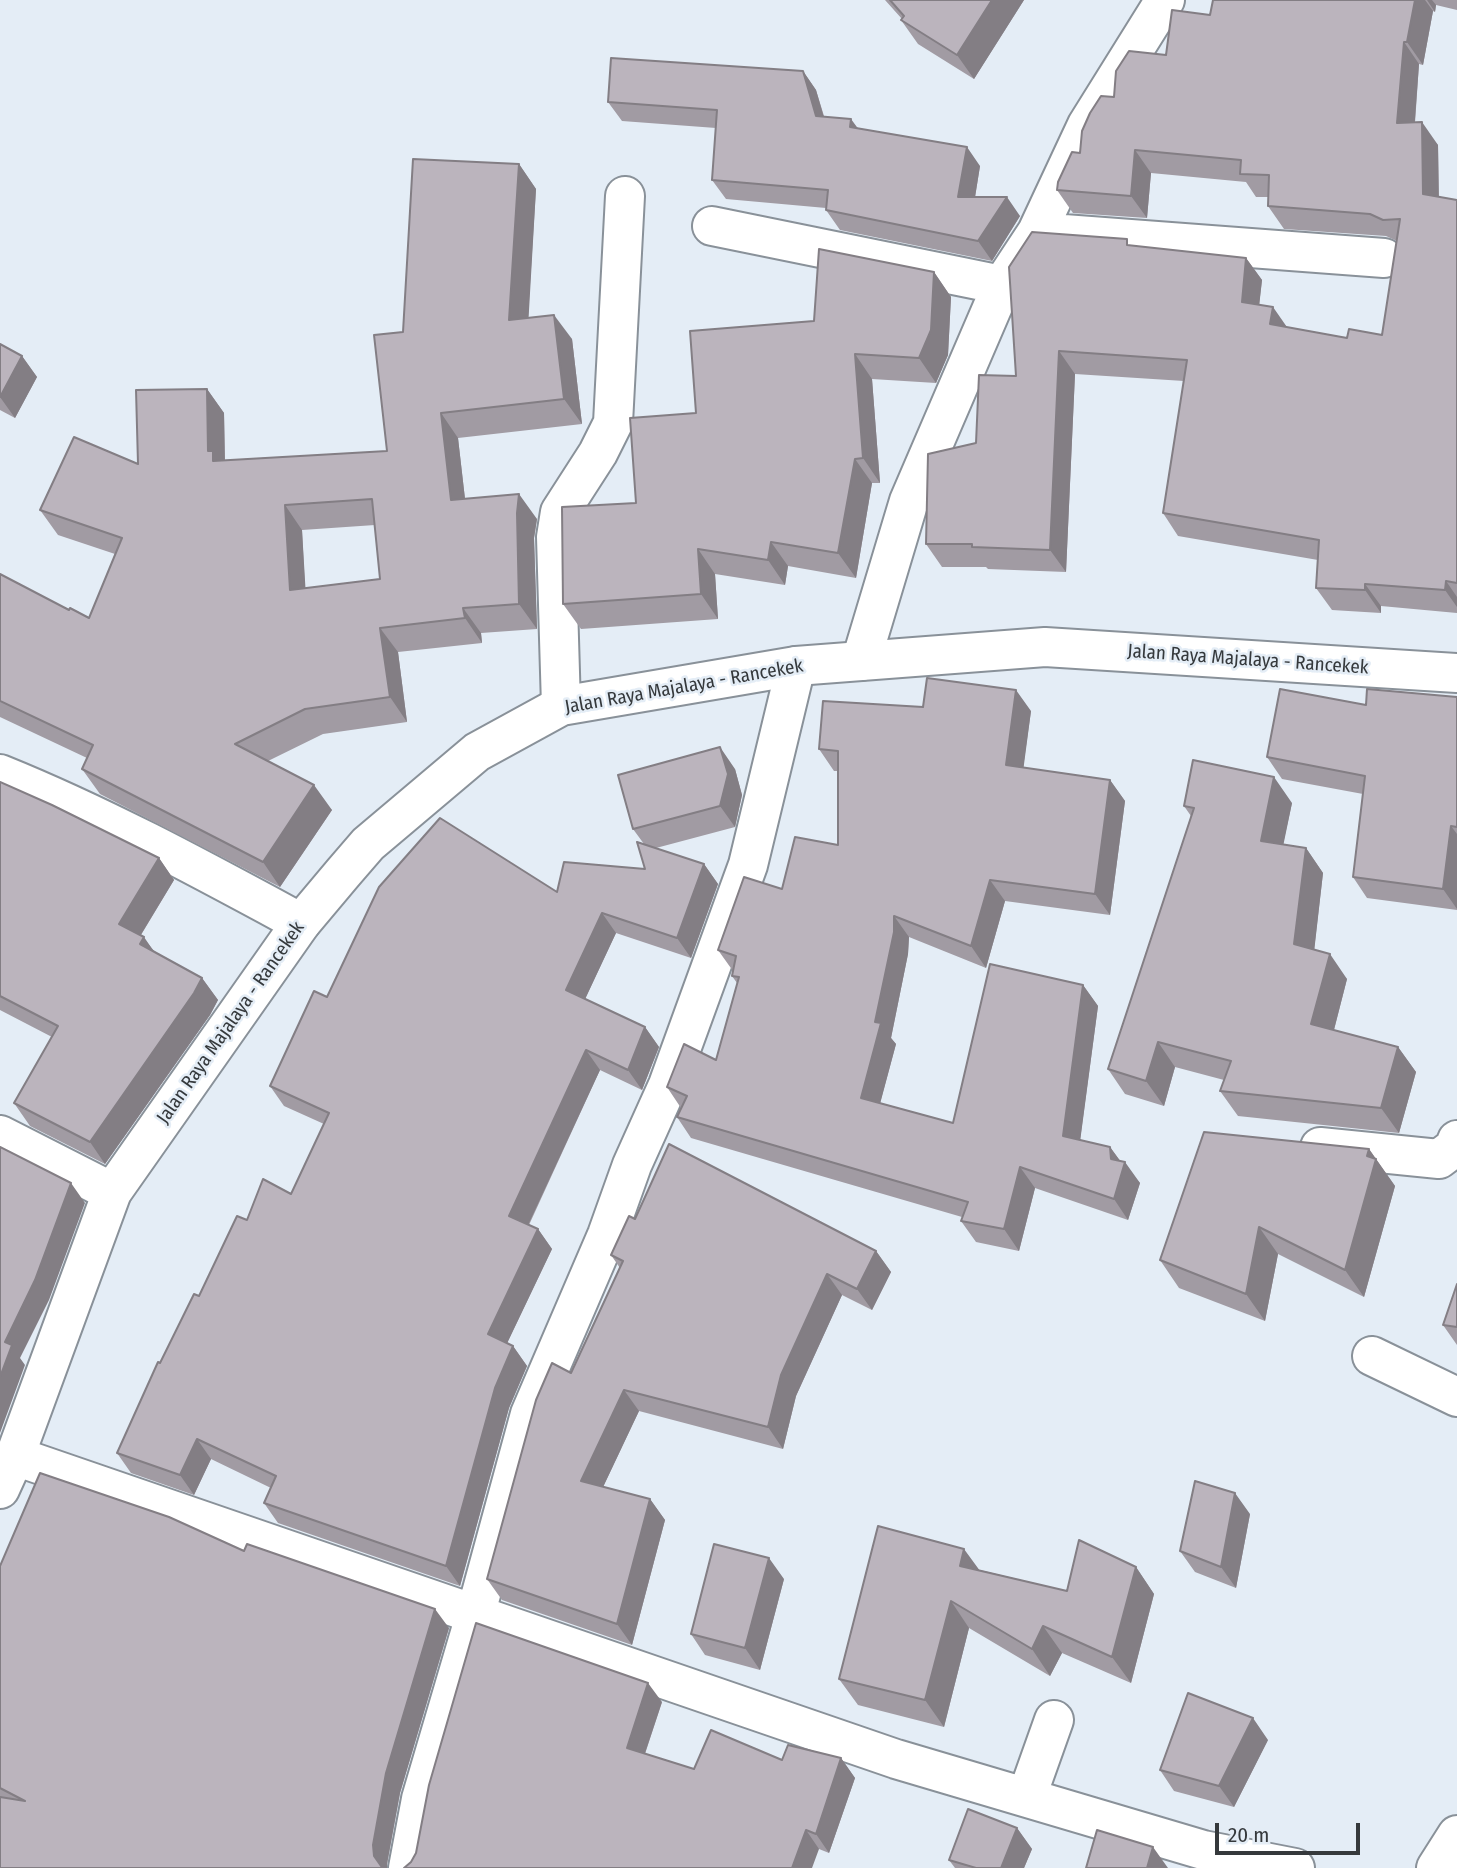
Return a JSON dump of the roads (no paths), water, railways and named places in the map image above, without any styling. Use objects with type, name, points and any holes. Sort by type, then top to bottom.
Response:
[{"type":"street","points":[[861,661],[909,501],[1002,285],[1037,232],[1087,125],[1165,0]]},
{"type":"street","points":[[561,706],[556,537],[561,512],[598,453],[613,423],[625,196]]},
{"type":"street","points":[[712,226],[1002,285]]},
{"type":"street","points":[[1037,232],[1384,257]]},
{"type":"street","name":"Jalan Raya Majalaya - Rancekek","points":[[8,1472],[112,1192],[301,923],[368,844],[477,752],[561,706],[796,666],[1045,647],[1457,673]]},
{"type":"street","points":[[408,1868],[421,1799],[475,1616],[530,1414],[607,1235],[632,1165],[668,1085],[748,866],[796,666]]},
{"type":"street","points":[[0,774],[48,793],[186,861],[301,923]]},
{"type":"street","points":[[0,1135],[112,1192]]},
{"type":"street","points":[[1280,1143],[1439,1159],[1455,1147],[1457,1140]]},
{"type":"street","points":[[1372,1356],[1457,1397]]},
{"type":"street","points":[[8,1472],[475,1616],[896,1759],[1203,1850],[1295,1868]]},
{"type":"street","points":[[1027,1796],[1054,1720]]},
{"type":"street","points":[[1436,1868],[1457,1835]]}]
